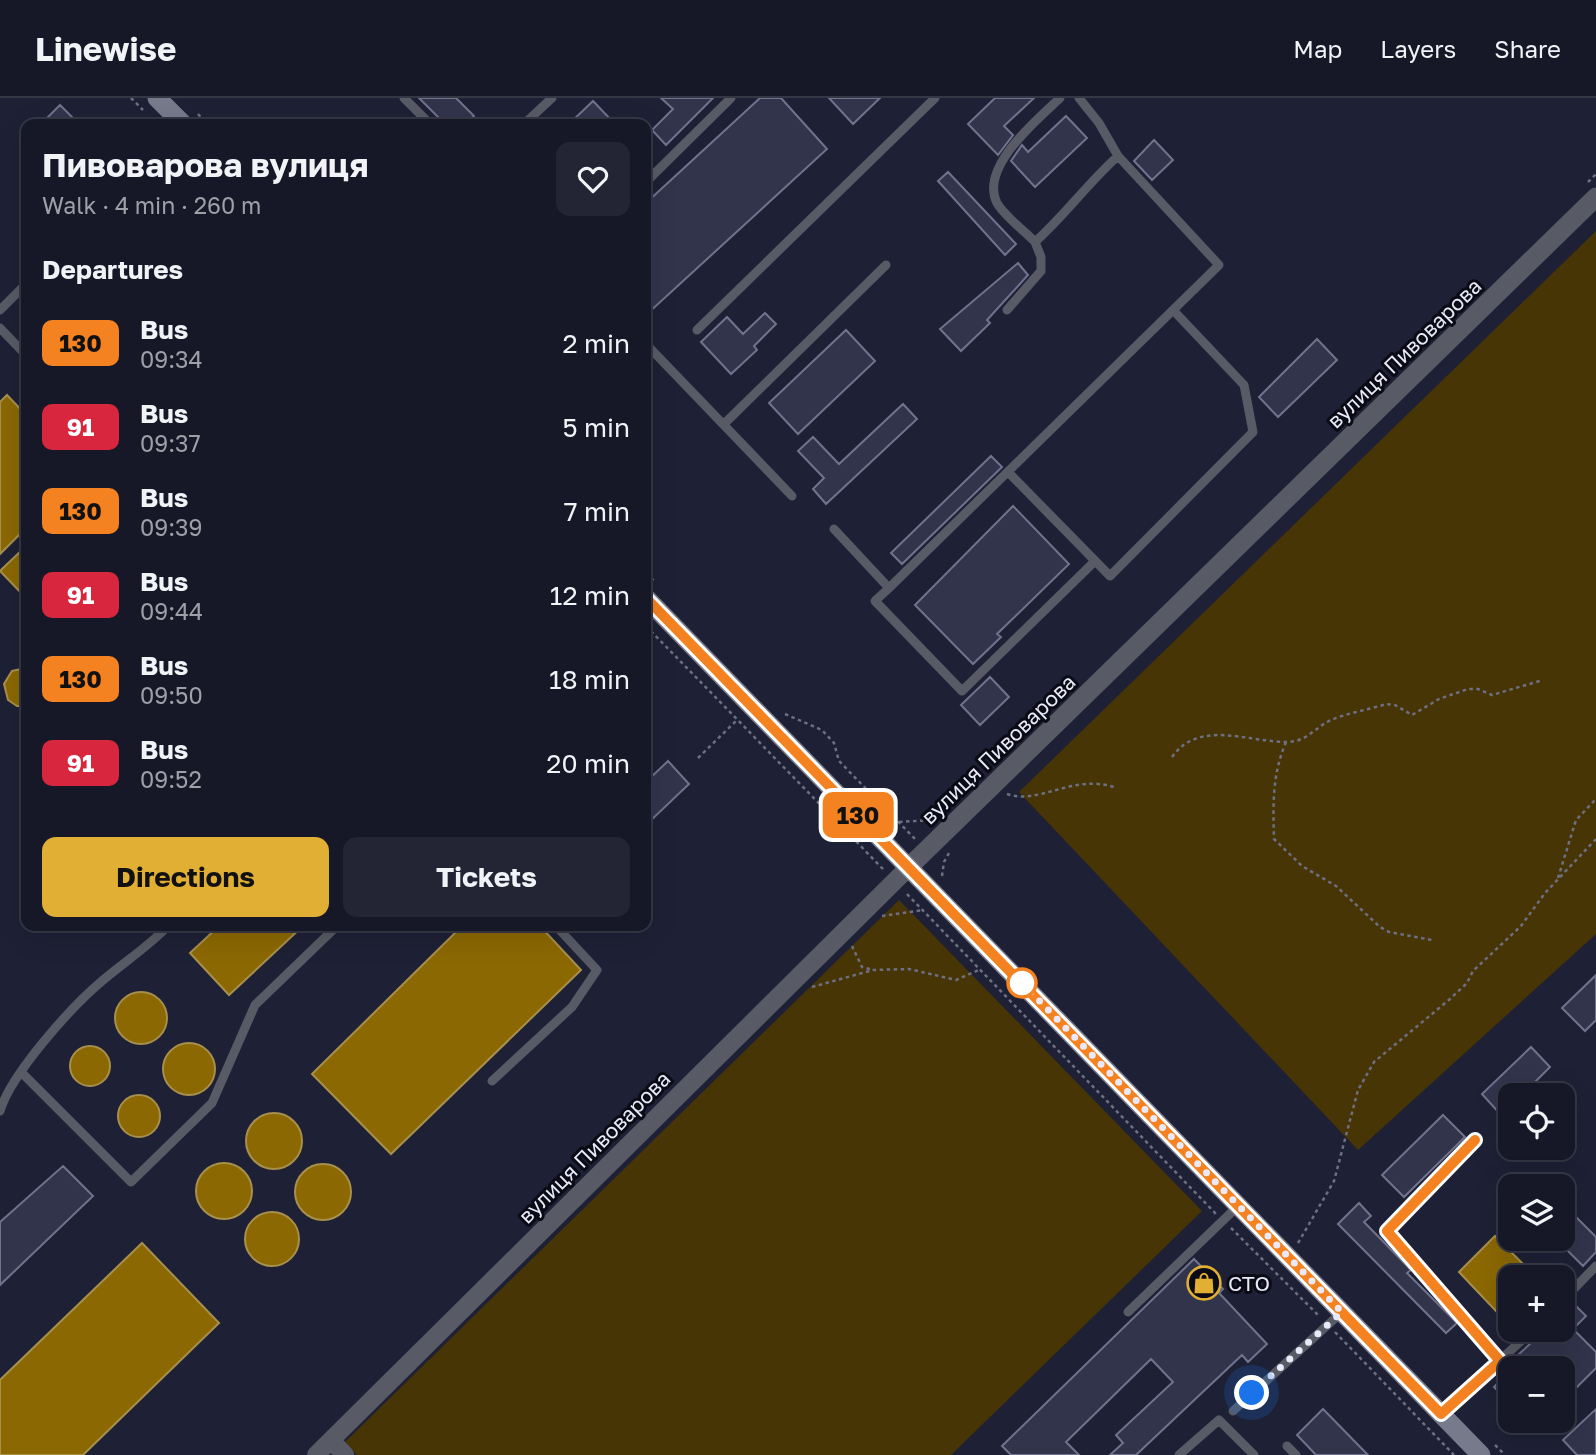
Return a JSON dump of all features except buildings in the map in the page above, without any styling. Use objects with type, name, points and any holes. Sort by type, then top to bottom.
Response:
[{"type":"main road","points":[[157,98],[178,119]]},
{"type":"main road","points":[[651,603],[1481,1455]]},
{"type":"street","name":"вулиця Пивоварова","points":[[316,1455],[909,867],[1596,197]]},
{"type":"street","points":[[331,1440],[345,1455]]},
{"type":"lane","points":[[404,98],[425,119]]},
{"type":"lane","points":[[529,119],[551,98]]},
{"type":"lane","points":[[651,177],[732,98]]},
{"type":"lane","points":[[697,330],[935,98]]},
{"type":"lane","points":[[1007,310],[1041,271],[1041,257],[1035,242],[998,203],[993,185],[999,165],[1060,98]]},
{"type":"lane","points":[[1079,98],[1099,123],[1118,156],[1219,265],[875,601],[962,691],[1095,561]]},
{"type":"lane","points":[[1035,242],[1059,221],[1089,182],[1118,156]]},
{"type":"lane","points":[[724,425],[886,265]]},
{"type":"lane","points":[[0,310],[21,289]]},
{"type":"lane","points":[[1008,472],[1110,576],[1253,432],[1244,385],[1173,310]]},
{"type":"lane","points":[[0,328],[21,350]]},
{"type":"lane","points":[[651,349],[792,496]]},
{"type":"lane","points":[[834,529],[889,588]]},
{"type":"lane","points":[[0,1111],[5,1095],[21,1072],[100,983],[162,931]]},
{"type":"lane","points":[[21,1072],[131,1182],[212,1103],[255,1005],[332,931]]},
{"type":"lane","points":[[492,1081],[572,1007],[597,970],[561,931]]},
{"type":"lane","points":[[1475,1140],[1387,1231],[1498,1359]]},
{"type":"lane","points":[[1128,1312],[1238,1205]]},
{"type":"lane","points":[[1575,1288],[1596,1266]]},
{"type":"lane","points":[[1233,1410],[1342,1312]]},
{"type":"lane","points":[[1505,1356],[1520,1342]]},
{"type":"lane","points":[[1441,1414],[1498,1363]]},
{"type":"lane","points":[[1179,1455],[1219,1420],[1254,1455]]},
{"type":"lane","points":[[1287,1446],[1296,1455]]},
{"type":"path","points":[[651,631],[1454,1455]]},
{"type":"path","points":[[1172,757],[1184,742],[1211,735],[1286,742],[1318,732],[1327,722],[1386,704],[1395,705],[1412,715],[1459,692],[1478,689],[1492,695],[1543,680]]},
{"type":"path","points":[[786,715],[822,730],[834,743],[839,761],[909,832]]},
{"type":"path","points":[[698,758],[737,720]]},
{"type":"path","points":[[1286,742],[1278,759],[1273,784],[1271,806],[1274,839],[1302,866],[1336,886],[1380,927],[1389,932],[1432,940]]},
{"type":"path","points":[[1003,793],[1014,797],[1049,793],[1072,784],[1096,782],[1114,788]]},
{"type":"path","points":[[1558,879],[1576,820],[1596,799]]},
{"type":"path","points":[[1298,1243],[1334,1181],[1358,1090],[1374,1062],[1466,983],[1472,971],[1521,926],[1558,879],[1596,839]]},
{"type":"path","points":[[873,970],[862,967],[857,961],[852,924],[923,910]]},
{"type":"path","points":[[784,991],[797,992],[873,970],[909,969],[956,979],[981,969]]},
{"type":"shaded area","points":[[1596,231],[1596,934],[1358,1150],[1019,792]]},
{"type":"shaded area","points":[[7,395],[21,410],[21,533],[0,554],[0,402]]},
{"type":"shaded area","points":[[21,551],[21,593],[0,571]]},
{"type":"shaded area","points":[[21,669],[21,706],[8,700],[4,684],[12,671]]},
{"type":"shaded area","points":[[899,900],[1202,1211],[951,1455],[357,1455],[345,1442]]},
{"type":"shaded area","points":[[214,931],[298,931],[229,995],[190,953]]},
{"type":"shaded area","points":[[457,931],[545,931],[581,970],[391,1154],[312,1074]]},
{"type":"shaded area","points":[[141,992],[151,994],[159,1000],[165,1008],[165,1028],[159,1036],[151,1042],[141,1044],[131,1042],[123,1036],[117,1028],[115,1018],[117,1008],[123,1000],[131,994]]},
{"type":"shaded area","points":[[189,1043],[199,1045],[207,1051],[213,1059],[213,1079],[207,1087],[199,1093],[189,1095],[179,1093],[171,1087],[165,1079],[163,1069],[165,1059],[171,1051],[179,1045]]},
{"type":"shaded area","points":[[90,1046],[98,1047],[104,1052],[109,1058],[109,1074],[104,1080],[98,1085],[90,1086],[82,1085],[76,1080],[71,1074],[70,1066],[71,1058],[76,1052],[82,1047]]},
{"type":"shaded area","points":[[139,1095],[153,1102],[160,1116],[153,1130],[139,1137],[125,1130],[118,1116],[125,1102]]},
{"type":"shaded area","points":[[268,1113],[280,1113],[290,1117],[298,1125],[302,1141],[298,1157],[290,1165],[280,1169],[268,1169],[258,1165],[250,1157],[246,1147],[246,1135],[250,1125],[258,1117]]},
{"type":"shaded area","points":[[219,1163],[229,1163],[244,1171],[250,1180],[250,1202],[244,1211],[229,1219],[219,1219],[201,1207],[196,1196],[196,1186],[208,1168]]},
{"type":"shaded area","points":[[323,1164],[334,1166],[343,1172],[349,1181],[349,1203],[343,1212],[334,1218],[323,1220],[312,1218],[303,1212],[297,1203],[295,1192],[297,1181],[303,1172],[312,1166]]},
{"type":"shaded area","points":[[272,1212],[291,1220],[299,1239],[291,1258],[272,1266],[253,1258],[245,1239],[253,1220]]},
{"type":"shaded area","points":[[1495,1236],[1498,1239],[1498,1251],[1510,1251],[1524,1265],[1498,1265],[1496,1311],[1459,1272]]},
{"type":"shaded area","points":[[142,1243],[219,1323],[83,1455],[0,1455],[0,1380]]},
{"type":"bus line","name":"130","points":[[651,603],[1441,1414],[1500,1361],[1387,1231],[1475,1140]]},
{"type":"place","name":"СТО","points":[[1204,1283]]},
{"type":"route","points":[[1022,983],[1342,1312],[1252,1393]]}]
